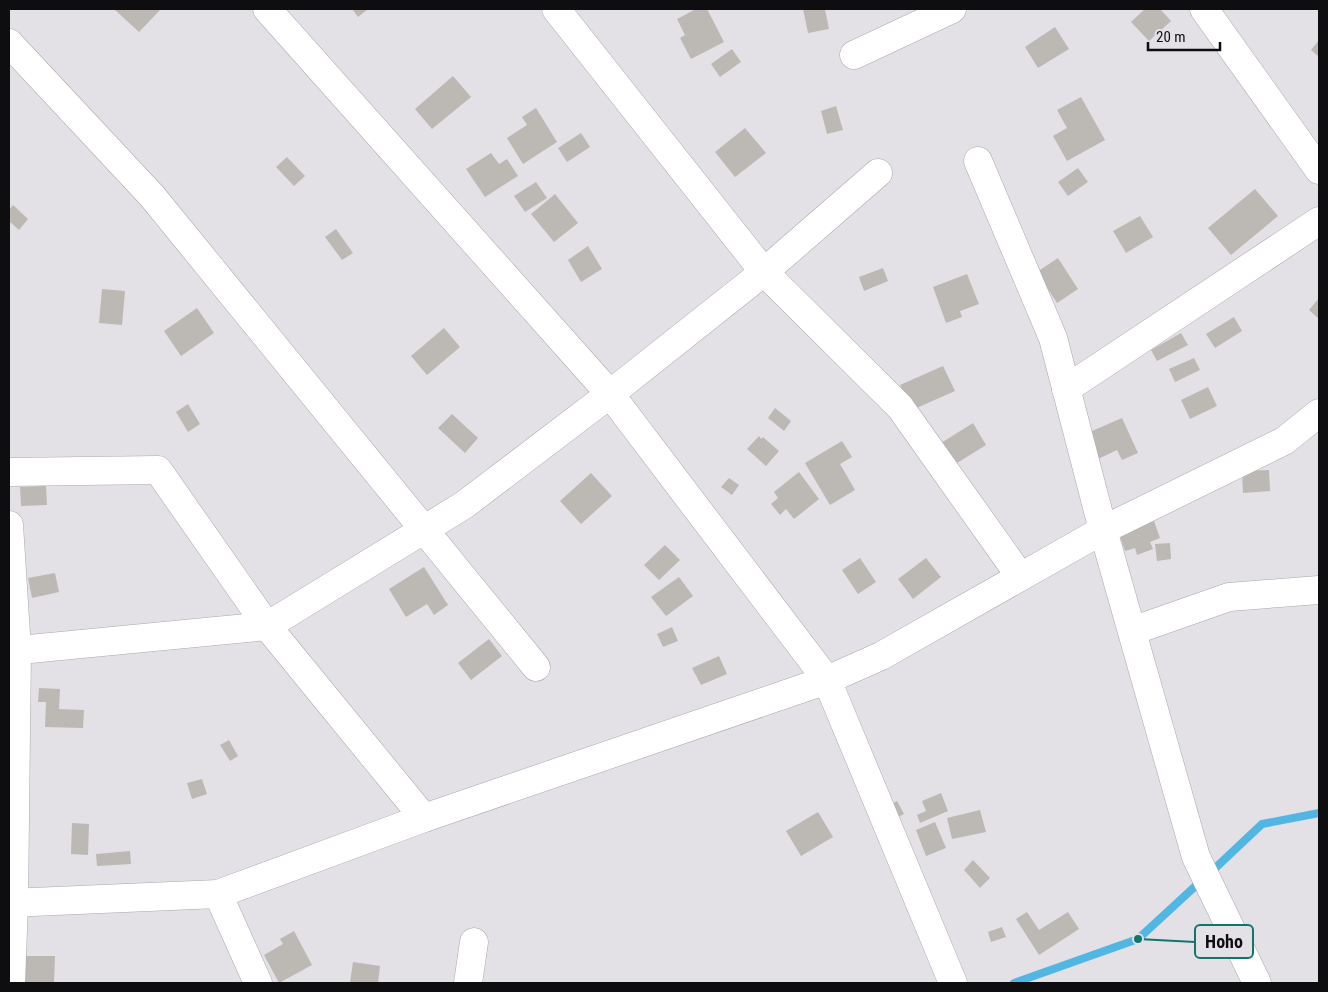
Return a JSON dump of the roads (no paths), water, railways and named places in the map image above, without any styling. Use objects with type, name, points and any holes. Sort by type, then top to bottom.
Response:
[{"type":"street","points":[[267,9],[610,394],[827,680],[953,983]]},
{"type":"street","points":[[556,9],[764,272],[900,407],[1020,576]]},
{"type":"street","points":[[854,55],[952,9]]},
{"type":"street","points":[[1204,9],[1319,170]]},
{"type":"street","points":[[9,42],[152,196],[536,667]]},
{"type":"street","points":[[978,161],[1053,338],[1103,530],[1196,857],[1257,983]]},
{"type":"street","points":[[13,651],[267,626],[464,505],[610,394],[764,272],[878,173]]},
{"type":"street","points":[[1066,389],[1319,221]]},
{"type":"street","points":[[11,903],[218,894],[424,818],[827,680],[881,656],[1103,530],[1284,441],[1319,413]]},
{"type":"street","points":[[9,472],[158,470],[267,626],[424,818]]},
{"type":"street","points":[[9,525],[13,651],[11,983]]},
{"type":"street","points":[[1132,631],[1229,597],[1319,590]]},
{"type":"street","points":[[218,894],[258,983]]},
{"type":"street","points":[[468,983],[474,942]]},
{"type":"waterway","points":[[1210,873],[1262,824],[1319,813]]},
{"type":"waterway","points":[[1014,983],[1138,939],[1202,880]]},
{"type":"place","name":"Hoho","points":[[1138,939]]}]
